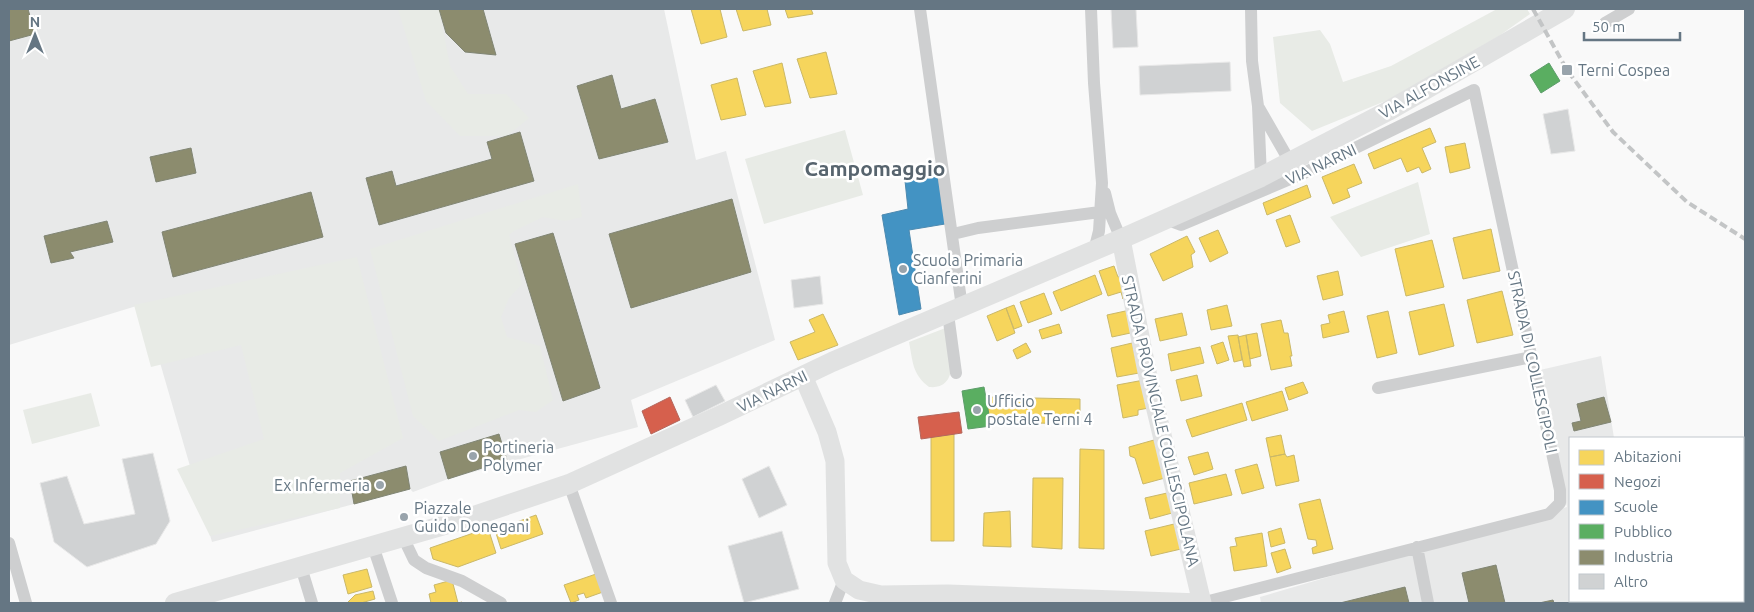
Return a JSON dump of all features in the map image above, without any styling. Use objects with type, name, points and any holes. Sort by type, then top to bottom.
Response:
[{"type":"main road","name":"VIA ALFONSINE","points":[[1290,162],[1388,111],[1561,11]]},
{"type":"main road","name":"VIA NARNI","points":[[176,603],[532,498],[569,484],[832,362],[1094,251],[1290,162]]},
{"type":"street","points":[[920,9],[953,234],[955,310],[951,323],[956,374]]},
{"type":"street","points":[[1091,9],[1094,83],[1102,183],[1098,230],[1094,251]]},
{"type":"street","points":[[1251,9],[1252,61],[1258,106],[1261,176]]},
{"type":"street","points":[[1605,22],[1629,9]]},
{"type":"street","name":"VIA NARNI","points":[[1165,219],[1181,225],[1302,174],[1474,90]]},
{"type":"street","name":"STRADA DI COLLESCIPOLI","points":[[1201,603],[1549,514],[1560,503],[1560,490],[1474,90]]},
{"type":"street","points":[[1258,106],[1290,162]]},
{"type":"street","points":[[1102,183],[1110,213],[1121,239]]},
{"type":"street","points":[[953,234],[978,228],[1100,212]]},
{"type":"street","name":"STRADA PROVINCIALE COLLESCIPOLANA","points":[[1121,239],[1147,372],[1201,603]]},
{"type":"street","name":"STRADA DI COLLESCIPOLI","points":[[1378,388],[1532,357]]},
{"type":"street","points":[[803,376],[827,432],[835,461],[837,563],[844,580],[859,590],[881,595],[948,594],[1201,603]]},
{"type":"street","points":[[569,484],[611,603]]},
{"type":"street","points":[[403,537],[414,560],[426,568],[462,581],[501,603]]},
{"type":"street","points":[[9,543],[26,603]]},
{"type":"street","points":[[373,546],[392,603]]},
{"type":"street","points":[[1418,547],[1428,603]]},
{"type":"street","points":[[301,567],[312,603]]},
{"type":"street","points":[[834,603],[844,580]]},
{"type":"shaded area","points":[[9,9],[664,9],[696,160],[726,151],[775,340],[631,400],[638,427],[448,479],[413,492],[410,489],[212,542],[143,304],[9,345]]},
{"type":"shaded area","points":[[398,9],[439,9],[450,66],[468,94],[506,94],[529,118],[507,136],[460,136],[426,101]]},
{"type":"shaded area","points":[[1497,9],[1527,9],[1530,14],[1499,36],[1388,100],[1312,131],[1280,103],[1273,37],[1320,30],[1330,44],[1343,82],[1391,66]]},
{"type":"shaded area","points":[[845,130],[863,195],[764,224],[745,159]]},
{"type":"shaded area","points":[[1418,182],[1430,234],[1361,257],[1330,217]]},
{"type":"shaded area","points":[[578,184],[582,217],[565,221],[543,217],[509,235],[522,284],[509,298],[501,317],[507,337],[540,346],[553,400],[536,412],[519,410],[439,441],[413,416],[370,249]]},
{"type":"shaded area","points":[[357,257],[403,438],[340,473],[340,508],[210,536],[177,469],[264,439],[241,345],[151,367],[134,305]]},
{"type":"shaded area","points":[[948,327],[952,356],[950,375],[946,382],[939,386],[929,387],[916,372],[909,342]]},
{"type":"shaded area","points":[[1601,356],[1614,437],[1569,437],[1569,602],[1633,603],[1261,603],[1260,597],[1567,507],[1540,370]]},
{"type":"shaded area","points":[[91,393],[100,426],[32,444],[23,410]]},
{"type":"building: Abitazioni","points":[[691,9],[720,9],[727,37],[701,44]]},
{"type":"building: Abitazioni","points":[[736,9],[767,9],[771,25],[743,31]]},
{"type":"building: Abitazioni","points":[[785,9],[811,9],[813,14],[788,18]]},
{"type":"building: Abitazioni","points":[[826,52],[837,94],[810,98],[797,59]]},
{"type":"building: Abitazioni","points":[[782,63],[791,103],[765,107],[753,71]]},
{"type":"building: Abitazioni","points":[[737,78],[746,115],[721,120],[711,85]]},
{"type":"building: Abitazioni","points":[[1430,128],[1436,142],[1422,148],[1431,169],[1422,173],[1419,167],[1407,172],[1401,158],[1374,169],[1368,154]]},
{"type":"building: Abitazioni","points":[[1465,143],[1470,168],[1450,173],[1445,147]]},
{"type":"building: Abitazioni","points":[[1354,164],[1362,183],[1347,189],[1350,197],[1333,204],[1322,177]]},
{"type":"building: Abitazioni","points":[[1307,185],[1311,197],[1267,215],[1263,203]]},
{"type":"building: Abitazioni","points":[[1290,215],[1300,242],[1286,247],[1276,220]]},
{"type":"building: Abitazioni","points":[[1491,229],[1500,271],[1463,279],[1453,238]]},
{"type":"building: Abitazioni","points":[[1218,230],[1228,253],[1210,262],[1199,238]]},
{"type":"building: Abitazioni","points":[[1187,236],[1195,252],[1191,255],[1193,267],[1163,281],[1150,254]]},
{"type":"building: Abitazioni","points":[[1432,240],[1444,287],[1406,296],[1395,249]]},
{"type":"building: Abitazioni","points":[[1114,266],[1118,277],[1124,275],[1123,299],[1121,292],[1108,296],[1099,271]]},
{"type":"building: Abitazioni","points":[[1338,271],[1343,295],[1323,300],[1317,276]]},
{"type":"building: Abitazioni","points":[[1095,275],[1102,294],[1061,311],[1053,292]]},
{"type":"building: Abitazioni","points":[[1502,291],[1513,335],[1477,343],[1467,300]]},
{"type":"building: Abitazioni","points":[[1044,293],[1052,314],[1028,323],[1020,302]]},
{"type":"building: Abitazioni","points":[[1444,304],[1454,346],[1419,355],[1409,312]]},
{"type":"building: Abitazioni","points":[[1014,305],[1022,326],[1014,329],[1006,308]]},
{"type":"building: Abitazioni","points":[[1227,305],[1232,326],[1211,330],[1207,310]]},
{"type":"building: Abitazioni","points":[[1006,308],[1015,333],[997,341],[987,316]]},
{"type":"building: Abitazioni","points":[[1130,310],[1135,332],[1112,337],[1107,315]]},
{"type":"building: Abitazioni","points":[[1344,311],[1349,332],[1323,338],[1321,325],[1330,323],[1328,315]]},
{"type":"building: Abitazioni","points":[[1388,311],[1397,353],[1377,358],[1367,316]]},
{"type":"building: Abitazioni","points":[[1182,313],[1187,335],[1160,341],[1155,319]]},
{"type":"building: Abitazioni","points":[[823,314],[838,345],[798,360],[790,342],[815,332],[809,320]]},
{"type":"building: Abitazioni","points":[[1281,320],[1284,333],[1288,333],[1292,366],[1271,370],[1261,324]]},
{"type":"building: Abitazioni","points":[[1059,324],[1062,333],[1042,339],[1039,330]]},
{"type":"building: Abitazioni","points":[[1257,333],[1261,356],[1250,359],[1246,335]]},
{"type":"building: Abitazioni","points":[[1238,335],[1242,360],[1234,362],[1228,336]]},
{"type":"building: Abitazioni","points":[[1246,335],[1251,366],[1244,367],[1238,337]]},
{"type":"building: Abitazioni","points":[[1223,342],[1229,360],[1217,364],[1211,346]]},
{"type":"building: Abitazioni","points":[[1026,343],[1031,352],[1017,359],[1013,350]]},
{"type":"building: Abitazioni","points":[[1132,343],[1139,373],[1117,377],[1111,348]]},
{"type":"building: Abitazioni","points":[[1200,347],[1204,363],[1171,371],[1168,354]]},
{"type":"building: Abitazioni","points":[[1197,375],[1202,396],[1181,401],[1176,380]]},
{"type":"building: Abitazioni","points":[[1144,380],[1149,408],[1138,410],[1138,415],[1123,418],[1117,385]]},
{"type":"building: Abitazioni","points":[[1303,382],[1308,393],[1289,400],[1285,388]]},
{"type":"building: Abitazioni","points":[[1282,391],[1288,410],[1252,421],[1246,402]]},
{"type":"building: Abitazioni","points":[[986,397],[1080,399],[1080,424],[990,422]]},
{"type":"building: Abitazioni","points":[[1242,403],[1247,420],[1192,437],[1186,420]]},
{"type":"building: Abitazioni","points":[[954,434],[954,541],[931,541],[931,437]]},
{"type":"building: Abitazioni","points":[[1281,435],[1285,454],[1270,457],[1266,438]]},
{"type":"building: Abitazioni","points":[[1154,440],[1165,478],[1143,484],[1135,458],[1130,456],[1129,447]]},
{"type":"building: Abitazioni","points":[[1080,449],[1104,450],[1104,549],[1079,548]]},
{"type":"building: Abitazioni","points":[[1208,452],[1213,469],[1194,475],[1188,457]]},
{"type":"building: Abitazioni","points":[[1285,454],[1287,457],[1294,455],[1299,481],[1276,486],[1270,457]]},
{"type":"building: Abitazioni","points":[[1257,464],[1264,488],[1242,494],[1235,470]]},
{"type":"building: Abitazioni","points":[[1226,474],[1232,495],[1194,504],[1189,483]]},
{"type":"building: Abitazioni","points":[[1033,478],[1063,478],[1062,549],[1032,547]]},
{"type":"building: Abitazioni","points":[[1167,493],[1172,513],[1150,519],[1145,498]]},
{"type":"building: Abitazioni","points":[[1320,499],[1333,549],[1313,554],[1312,548],[1317,546],[1316,540],[1308,539],[1299,504]]},
{"type":"building: Abitazioni","points":[[1010,511],[1011,547],[983,546],[984,513]]},
{"type":"building: Abitazioni","points":[[536,515],[543,534],[501,549],[495,530]]},
{"type":"building: Abitazioni","points":[[1174,524],[1181,549],[1151,556],[1145,531]]},
{"type":"building: Abitazioni","points":[[488,528],[496,553],[458,567],[433,559],[430,548]]},
{"type":"building: Abitazioni","points":[[1281,528],[1285,543],[1271,547],[1268,532]]},
{"type":"building: Abitazioni","points":[[1262,533],[1267,566],[1234,571],[1230,547],[1237,546],[1235,538]]},
{"type":"building: Abitazioni","points":[[1285,549],[1291,568],[1277,573],[1271,553]]},
{"type":"building: Abitazioni","points":[[367,569],[372,587],[348,594],[343,575]]},
{"type":"building: Abitazioni","points":[[596,574],[603,592],[586,598],[584,593],[577,595],[579,600],[571,603],[564,585]]},
{"type":"building: Abitazioni","points":[[452,580],[458,603],[431,603],[429,594],[436,592],[434,585]]},
{"type":"building: Abitazioni","points":[[373,591],[375,599],[361,603],[347,603],[355,595]]},
{"type":"building: Negozi","points":[[670,397],[680,420],[651,434],[642,411]]},
{"type":"building: Negozi","points":[[959,412],[962,433],[921,439],[918,417]]},
{"type":"building: Scuole","name":"Scuola Primaria Cianferini","points":[[938,177],[945,224],[909,230],[921,309],[899,315],[882,215],[908,209],[905,181]]},
{"type":"building: Pubblico","name":"Terni Cospea","points":[[1549,63],[1560,81],[1541,93],[1530,75]]},
{"type":"building: Pubblico","name":"Ufficio postale Terni 4","points":[[984,387],[991,426],[968,429],[962,391]]},
{"type":"building: Industria","points":[[9,9],[28,9],[35,34],[9,41]]},
{"type":"building: Industria","points":[[439,9],[483,9],[496,55],[465,52],[446,33]]},
{"type":"building: Industria","points":[[612,75],[621,109],[655,99],[668,142],[599,159],[577,86]]},
{"type":"building: Industria","points":[[520,132],[534,181],[379,225],[366,178],[392,171],[396,186],[492,159],[487,142]]},
{"type":"building: Industria","points":[[191,148],[196,173],[156,182],[150,157]]},
{"type":"building: Industria","points":[[311,192],[323,237],[173,277],[162,232]]},
{"type":"building: Industria","points":[[732,199],[751,272],[631,308],[609,234]]},
{"type":"building: Industria","points":[[107,221],[113,242],[70,252],[74,258],[51,263],[44,236]]},
{"type":"building: Industria","points":[[553,233],[600,388],[563,401],[515,244]]},
{"type":"building: Industria","points":[[1604,397],[1611,422],[1574,431],[1572,423],[1581,421],[1577,404]]},
{"type":"building: Industria","name":"Portineria Polymer","points":[[499,434],[507,460],[448,479],[440,452]]},
{"type":"building: Industria","name":"Ex Infermeria","points":[[406,466],[410,489],[354,504],[350,481]]},
{"type":"building: Industria","points":[[1496,565],[1505,603],[1469,603],[1462,573]]},
{"type":"building: Industria","points":[[1405,587],[1409,603],[1340,603]]},
{"type":"building: Industria","points":[[1553,600],[1554,603],[1539,603]]},
{"type":"building: Industria","points":[[1584,602],[1624,603],[1584,603]]},
{"type":"building: Altro","points":[[1111,9],[1136,9],[1138,47],[1113,48]]},
{"type":"building: Altro","points":[[1230,62],[1231,91],[1140,95],[1139,66]]},
{"type":"building: Altro","points":[[1568,109],[1575,151],[1551,154],[1543,114]]},
{"type":"building: Altro","points":[[820,276],[823,304],[794,308],[791,280]]},
{"type":"building: Altro","points":[[716,385],[725,401],[693,417],[685,400]]},
{"type":"building: Altro","points":[[153,453],[170,521],[156,544],[87,567],[54,542],[40,483],[67,476],[84,524],[135,514],[122,459]]},
{"type":"building: Altro","points":[[769,466],[787,505],[759,518],[742,479]]},
{"type":"building: Altro","points":[[782,531],[799,589],[744,603],[728,546]]},
{"type":"railway","points":[[1533,9],[1567,70],[1613,132],[1687,202],[1745,239]]},
{"type":"place","name":"Terni Cospea","points":[[1567,70]]},
{"type":"place","name":"Scuola Primaria Cianferini","points":[[903,269]]},
{"type":"place","name":"Ufficio postale Terni 4","points":[[977,410]]},
{"type":"place","name":"Portineria Polymer","points":[[473,456]]},
{"type":"place","name":"Ex Infermeria","points":[[380,485]]},
{"type":"place","name":"Piazzale Guido Donegani","points":[[404,517]]},
{"type":"district","name":"Campomaggio","points":[[875,169]]}]
